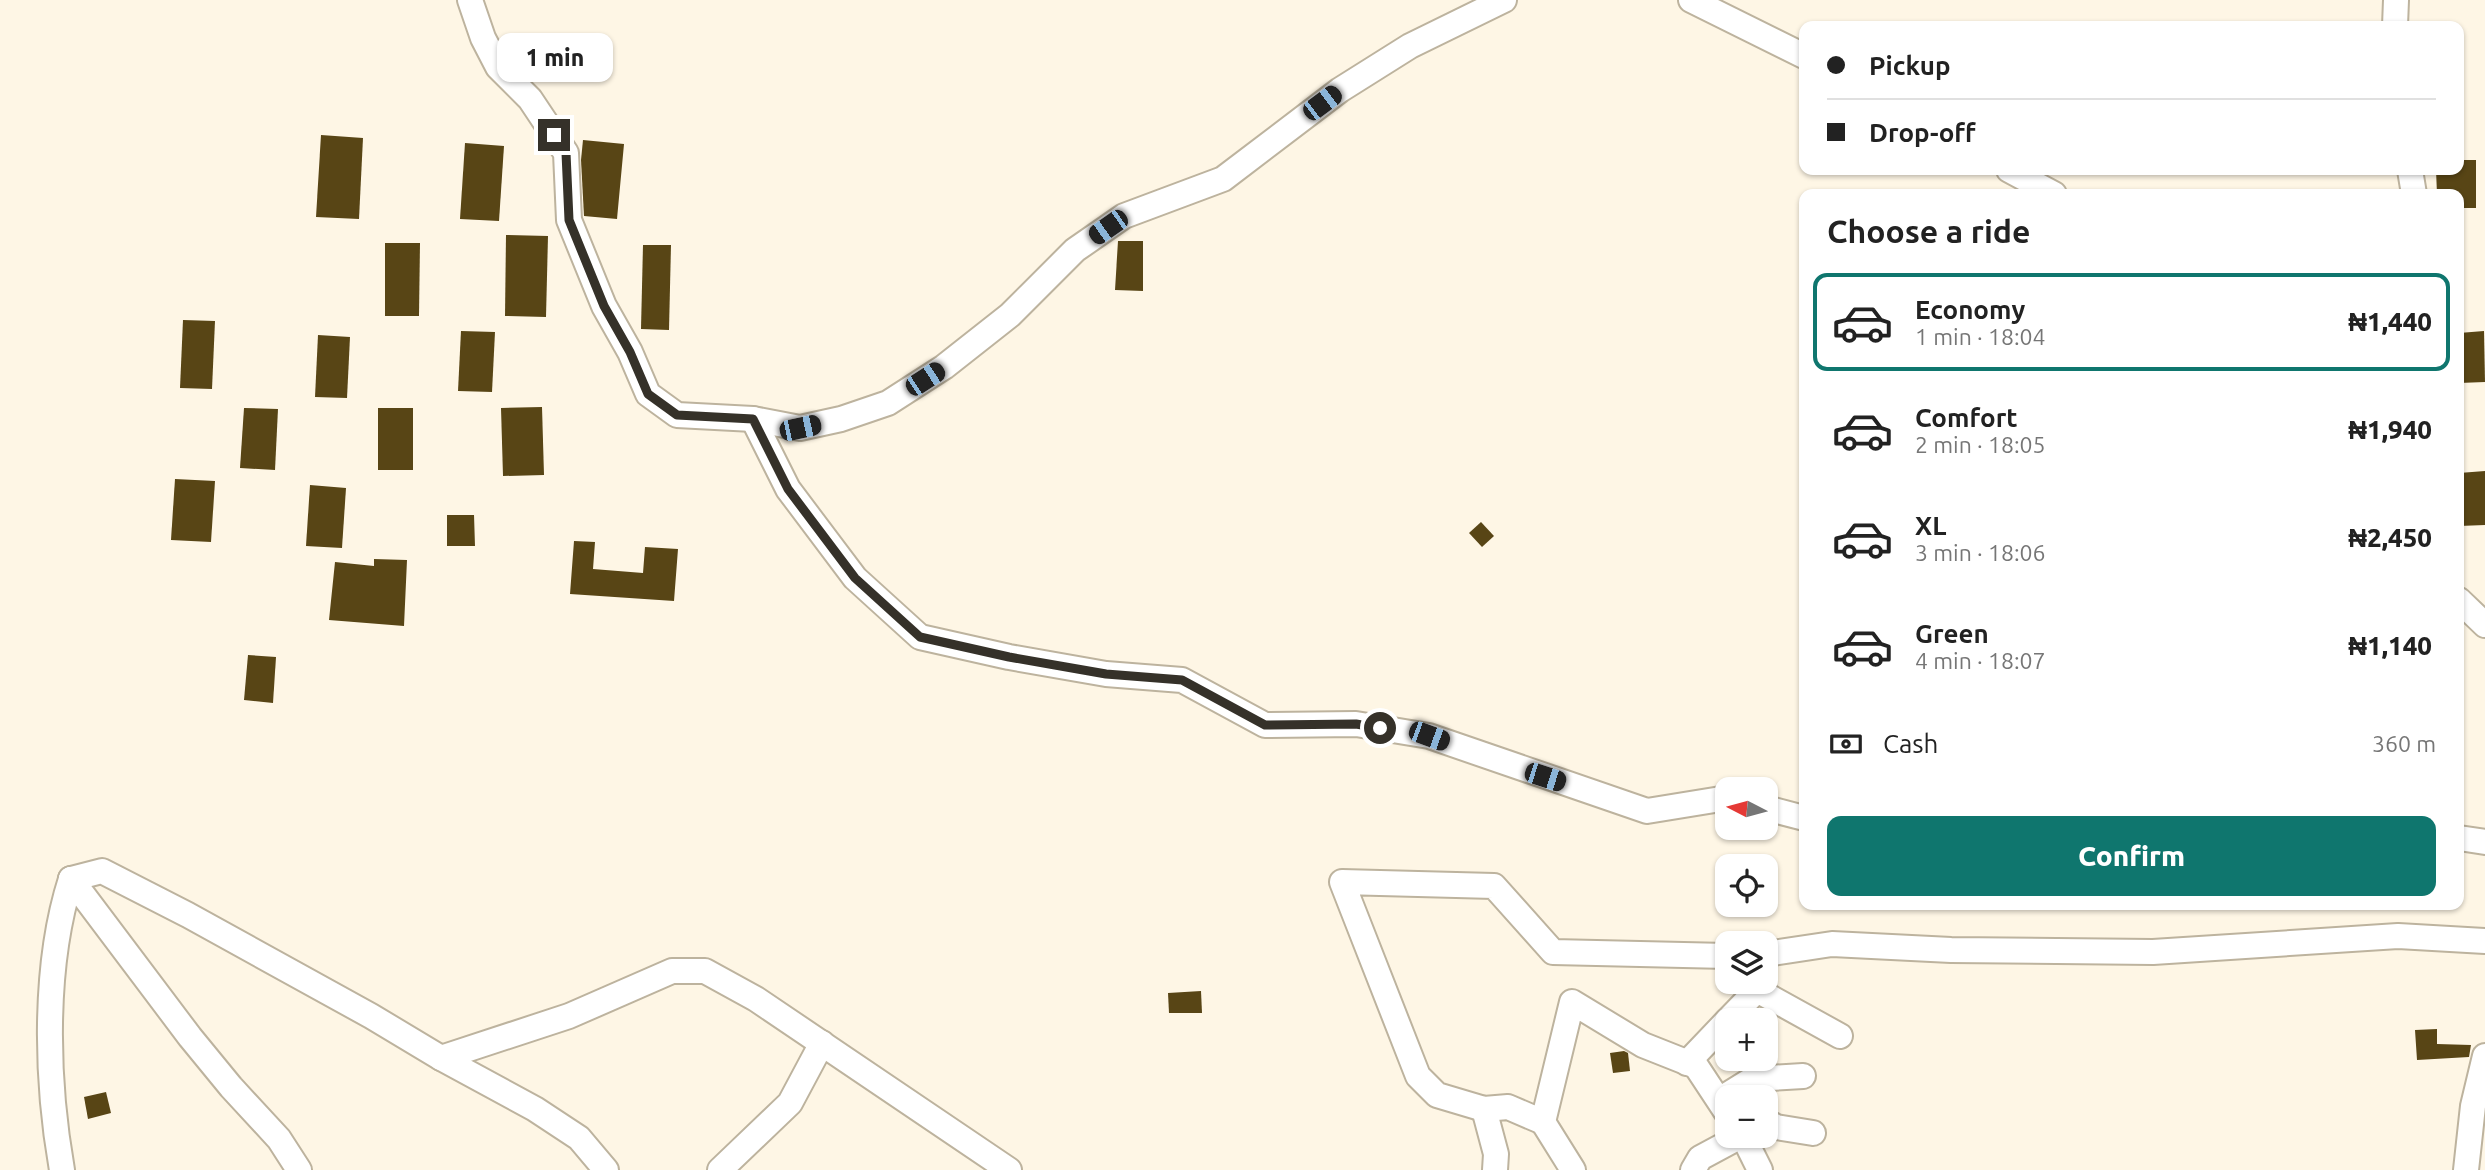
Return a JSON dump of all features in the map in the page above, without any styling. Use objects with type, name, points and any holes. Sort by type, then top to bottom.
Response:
[{"type":"street","points":[[470,0],[483,38],[498,67],[530,99],[566,153],[569,220],[604,306],[630,352],[648,394],[677,415],[753,419],[800,428],[841,419],[888,402],[944,367],[993,329],[1075,250],[1124,216],[1223,179],[1340,90],[1410,46],[1504,0]]},
{"type":"street","points":[[1691,0],[1799,54]]},
{"type":"street","points":[[2395,21],[2396,0]]},
{"type":"street","points":[[2018,175],[2045,189]]},
{"type":"street","points":[[753,419],[788,489],[855,578],[920,637],[1009,657],[1106,674],[1182,680],[1265,725],[1356,724],[1429,736],[1647,811],[1715,800]]},
{"type":"street","points":[[2464,605],[2485,625]]},
{"type":"street","points":[[1778,811],[1799,817]]},
{"type":"street","points":[[2464,839],[2485,842]]},
{"type":"street","points":[[71,879],[102,871],[359,1009],[535,1109],[579,1138],[606,1170]]},
{"type":"street","points":[[62,1170],[53,1120],[50,1000],[62,905],[71,879]]},
{"type":"street","points":[[71,879],[190,1037],[230,1087],[279,1139],[299,1170]]},
{"type":"street","points":[[1573,1170],[1543,1122],[1508,1107],[1484,1109],[1437,1095],[1418,1076],[1342,882],[1493,886],[1553,952],[1715,956]]},
{"type":"street","points":[[1778,952],[1832,944],[1951,950],[2153,951],[2398,936],[2485,941]]},
{"type":"street","points":[[441,1058],[569,1016],[672,971],[705,971],[756,999],[1009,1170]]},
{"type":"street","points":[[1740,1008],[1757,990],[1840,1036]]},
{"type":"street","points":[[1543,1122],[1572,1002],[1643,1045],[1696,1066],[1715,1090]]},
{"type":"street","points":[[1687,1063],[1715,1034]]},
{"type":"street","points":[[720,1170],[790,1103],[822,1043]]},
{"type":"street","points":[[2466,1170],[2473,1106],[2485,1056]]},
{"type":"street","points":[[1743,1085],[1752,1079],[1803,1076]]},
{"type":"street","points":[[1484,1109],[1496,1154],[1495,1170]]},
{"type":"street","points":[[1778,1127],[1812,1133]]},
{"type":"street","points":[[1693,1170],[1700,1158],[1719,1148]]},
{"type":"street","points":[[1748,1148],[1760,1170]]},
{"type":"building","points":[[321,135],[363,138],[359,219],[316,217]]},
{"type":"building","points":[[583,140],[624,144],[617,219],[584,216],[581,160]]},
{"type":"building","points":[[465,143],[504,146],[499,221],[460,219]]},
{"type":"building","points":[[2464,160],[2476,160],[2476,208],[2464,208],[2464,189],[2437,189],[2436,175],[2464,175]]},
{"type":"building","points":[[506,235],[548,236],[546,317],[505,316]]},
{"type":"building","points":[[1118,241],[1143,241],[1143,291],[1115,290]]},
{"type":"building","points":[[385,243],[420,243],[419,316],[385,316]]},
{"type":"building","points":[[643,245],[671,245],[669,330],[641,329]]},
{"type":"building","points":[[183,320],[215,321],[212,389],[180,388]]},
{"type":"building","points":[[461,331],[495,332],[492,392],[458,391]]},
{"type":"building","points":[[2484,331],[2485,382],[2464,383],[2464,333]]},
{"type":"building","points":[[318,335],[350,337],[347,398],[315,397]]},
{"type":"building","points":[[542,407],[544,475],[503,476],[501,408]]},
{"type":"building","points":[[244,408],[278,409],[275,470],[240,468]]},
{"type":"building","points":[[378,408],[413,408],[413,470],[378,470]]},
{"type":"building","points":[[2485,471],[2485,525],[2464,526],[2464,473]]},
{"type":"building","points":[[175,479],[215,481],[211,542],[171,540]]},
{"type":"building","points":[[310,485],[346,488],[342,548],[306,546]]},
{"type":"building","points":[[447,515],[474,515],[475,546],[447,546]]},
{"type":"building","points":[[1481,522],[1494,536],[1482,547],[1469,533]]},
{"type":"building","points":[[574,541],[595,542],[593,569],[643,573],[645,547],[678,549],[674,601],[570,594]]},
{"type":"building","points":[[374,559],[407,560],[404,626],[329,620],[335,562],[374,566]]},
{"type":"building","points":[[248,655],[276,657],[273,703],[244,700]]},
{"type":"building","points":[[1201,991],[1202,1013],[1169,1013],[1168,993]]},
{"type":"building","points":[[2437,1029],[2437,1044],[2471,1045],[2469,1057],[2417,1060],[2415,1030]]},
{"type":"building","points":[[1610,1053],[1628,1053],[1630,1071],[1613,1073]]},
{"type":"building","points":[[106,1092],[111,1113],[88,1119],[84,1097]]},
{"type":"route","points":[[554,135],[566,153],[569,220],[604,306],[630,352],[648,394],[677,415],[753,419],[788,489],[855,578],[920,637],[1009,657],[1106,674],[1182,680],[1265,725],[1356,724],[1380,728]]}]
